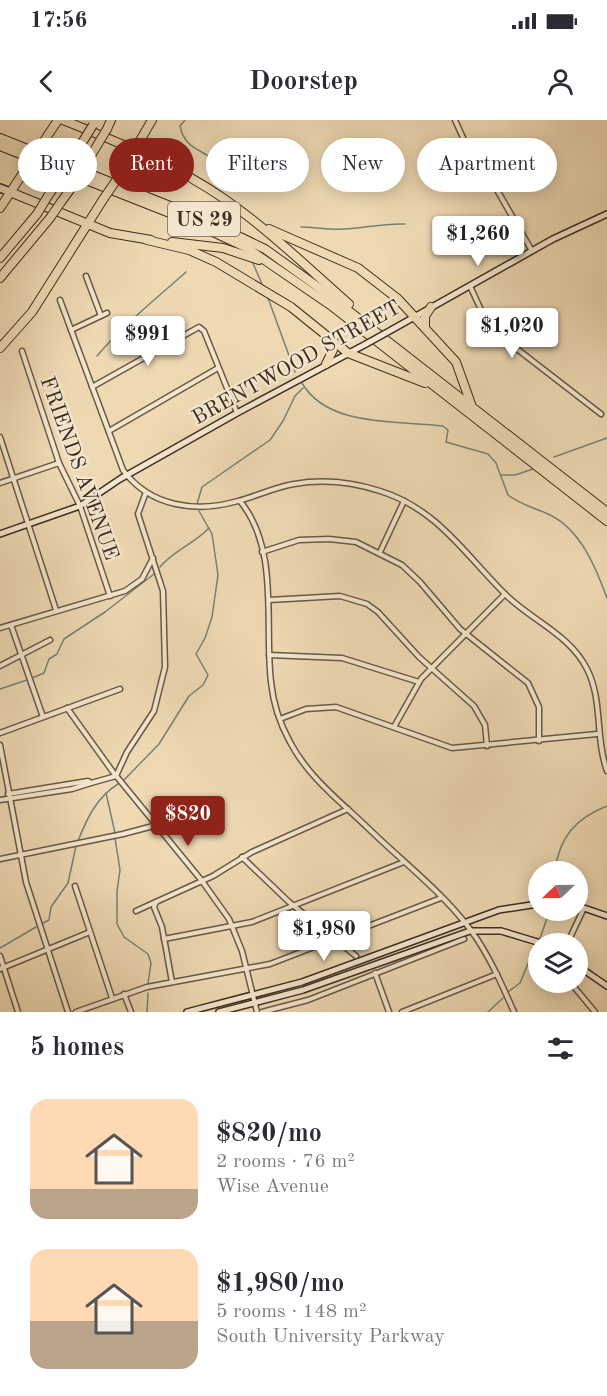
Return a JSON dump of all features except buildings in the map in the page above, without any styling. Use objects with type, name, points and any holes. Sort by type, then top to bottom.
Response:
[{"type":"highway","points":[[0,208],[58,120]]},
{"type":"highway","points":[[63,120],[109,139]]},
{"type":"highway","points":[[0,279],[72,187],[111,120]]},
{"type":"highway","points":[[142,138],[152,120]]},
{"type":"highway","points":[[0,258],[37,214],[94,122]]},
{"type":"highway","name":"US 29","points":[[0,138],[240,236],[287,264],[607,512]]},
{"type":"highway","name":"US 29","points":[[0,146],[217,233],[247,248],[292,277],[607,521]]},
{"type":"highway","points":[[194,180],[285,238],[358,268],[379,282],[416,315],[458,366],[466,393],[476,410]]},
{"type":"highway","points":[[0,188],[119,236],[223,248],[258,260],[292,277]]},
{"type":"highway","points":[[0,348],[32,312],[109,190]]},
{"type":"highway","points":[[245,214],[291,252],[387,340]]},
{"type":"highway","points":[[147,240],[189,250],[216,262],[291,306],[348,353],[371,364],[420,381],[450,398]]},
{"type":"highway","points":[[425,326],[425,316],[430,307]]},
{"type":"highway","points":[[326,364],[333,350],[329,339]]},
{"type":"main road","name":"BRENTWOOD STREET","points":[[0,534],[80,506],[127,476],[237,413],[532,251],[607,214]]},
{"type":"main road","points":[[188,1012],[302,982],[464,923],[516,906],[528,905]]},
{"type":"main road","points":[[588,909],[607,916]]},
{"type":"main road","points":[[219,1012],[303,990],[470,931],[501,931],[528,939]]},
{"type":"main road","points":[[588,973],[607,986]]},
{"type":"street","points":[[455,120],[464,140],[485,169],[532,251]]},
{"type":"street","points":[[86,276],[101,316]]},
{"type":"street","points":[[470,285],[482,311],[499,335],[601,414]]},
{"type":"street","points":[[60,300],[127,476],[146,492],[170,503],[193,507],[240,501],[279,487],[326,482],[359,485],[405,501],[430,515],[449,532],[505,594],[560,636],[582,661],[593,686],[597,734],[607,771]]},
{"type":"street","points":[[71,330],[106,313]]},
{"type":"street","points":[[92,387],[200,327],[237,413]]},
{"type":"street","name":"FRIENDS AVENUE","points":[[22,351],[59,463],[80,506],[110,596]]},
{"type":"street","points":[[108,431],[218,368]]},
{"type":"street","points":[[0,437],[56,610]]},
{"type":"street","points":[[0,483],[59,463]]},
{"type":"street","points":[[0,800],[9,796],[72,789],[116,776],[127,752],[154,711],[164,679],[164,599],[138,514],[146,492]]},
{"type":"street","points":[[240,501],[251,520],[262,552],[269,600],[271,684],[280,719],[303,763],[464,923],[497,974],[514,1012]]},
{"type":"street","points":[[380,552],[405,501]]},
{"type":"street","points":[[262,552],[299,540],[316,538],[356,542],[380,552],[415,576],[466,633],[530,686],[539,707],[540,741]]},
{"type":"street","points":[[0,628],[110,596],[135,585],[153,558]]},
{"type":"street","points":[[393,728],[419,682],[505,594]]},
{"type":"street","points":[[269,600],[340,596],[360,601],[378,612],[402,641],[464,695],[478,712],[485,725],[487,746]]},
{"type":"street","points":[[11,625],[43,717]]},
{"type":"street","points":[[0,666],[50,640]]},
{"type":"street","points":[[269,655],[342,658],[419,682]]},
{"type":"street","points":[[0,733],[120,689]]},
{"type":"street","points":[[280,719],[306,709],[328,707],[356,712],[393,728],[452,748],[597,734]]},
{"type":"street","points":[[67,708],[116,776],[202,881],[232,926],[257,1012]]},
{"type":"street","points":[[0,745],[20,854],[68,1012]]},
{"type":"street","points":[[136,911],[202,881],[242,857],[348,809]]},
{"type":"street","points":[[0,859],[157,825]]},
{"type":"street","points":[[242,857],[295,906],[356,956]]},
{"type":"street","points":[[164,939],[252,922],[404,862]]},
{"type":"street","points":[[75,886],[112,998]]},
{"type":"street","points":[[76,1012],[124,994],[172,982],[270,964],[441,898]]},
{"type":"street","points":[[156,902],[154,907],[164,939],[172,982]]},
{"type":"street","points":[[2,968],[90,932]]},
{"type":"street","points":[[262,1012],[298,1003],[464,939]]},
{"type":"street","points":[[0,956],[18,1012]]},
{"type":"street","points":[[375,973],[389,1012]]},
{"type":"street","points":[[402,1012],[497,974]]},
{"type":"street","points":[[579,993],[595,1012]]},
{"type":"street","points":[[124,994],[131,1012]]},
{"type":"waterway","points":[[185,120],[180,126],[183,135],[191,146],[206,155]]},
{"type":"waterway","points":[[301,227],[339,229],[405,224]]},
{"type":"waterway","points":[[252,261],[262,284]]},
{"type":"waterway","points":[[97,356],[129,323],[186,272]]},
{"type":"waterway","points":[[268,298],[295,372]]},
{"type":"waterway","points":[[302,383],[314,398],[346,415],[385,422],[443,426],[448,430],[446,442],[488,454],[496,463],[508,495],[550,515],[561,522],[579,540],[598,574],[607,598]]},
{"type":"waterway","points":[[197,504],[202,487],[270,440],[283,421],[295,396],[303,388]]},
{"type":"waterway","points":[[554,457],[607,438]]},
{"type":"waterway","points":[[501,475],[515,475],[533,469]]},
{"type":"waterway","points":[[124,780],[159,744],[189,696],[203,685],[208,675],[196,654],[205,638],[212,617],[218,575],[212,534],[199,511]]},
{"type":"waterway","points":[[160,567],[209,528]]},
{"type":"waterway","points":[[32,678],[44,673],[49,659],[57,654],[64,639],[105,612],[154,574]]},
{"type":"waterway","points":[[0,689],[27,680]]},
{"type":"waterway","points":[[78,841],[94,809],[104,795],[118,784]]},
{"type":"waterway","points":[[106,793],[115,833]]},
{"type":"waterway","points":[[557,861],[560,849],[570,831],[586,817],[607,806]]},
{"type":"waterway","points":[[115,838],[120,870],[117,891],[117,924],[124,937],[148,954],[151,963],[148,983]]},
{"type":"waterway","points":[[41,924],[49,920],[51,907],[68,883],[76,846]]},
{"type":"waterway","points":[[542,933],[546,921]]},
{"type":"waterway","points":[[0,948],[36,927]]},
{"type":"waterway","points":[[508,992],[520,983],[528,964]]},
{"type":"waterway","points":[[147,1012],[148,993]]},
{"type":"waterway","points":[[488,1012],[503,998]]}]
